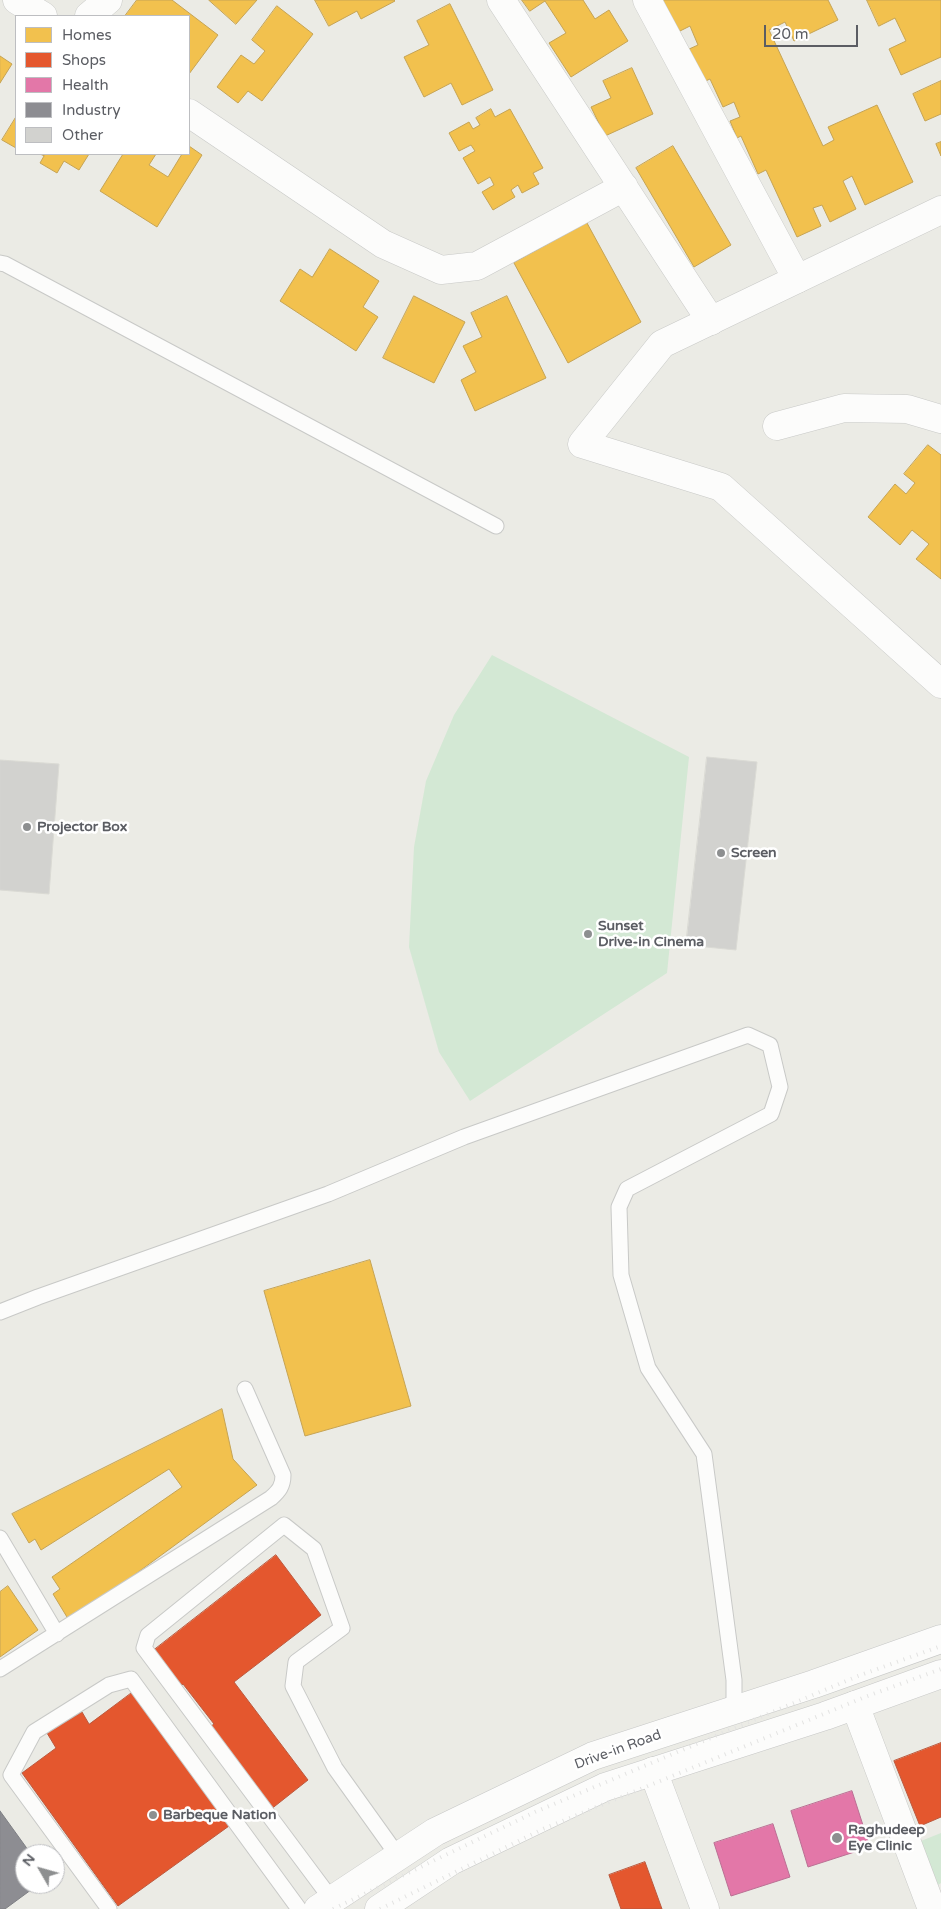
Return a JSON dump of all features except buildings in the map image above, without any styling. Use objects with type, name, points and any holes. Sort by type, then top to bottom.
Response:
[{"type":"street","points":[[17,0],[41,15]]},
{"type":"street","points":[[90,15],[108,0]]},
{"type":"street","points":[[501,0],[711,320]]},
{"type":"street","points":[[647,0],[797,279]]},
{"type":"street","points":[[190,114],[383,244],[441,270],[477,266],[624,188]]},
{"type":"street","points":[[941,210],[662,344],[582,444],[721,487],[941,684]]},
{"type":"street","points":[[777,426],[844,408],[907,409],[941,419]]},
{"type":"street","name":"Drive-in Road","points":[[325,1905],[435,1832],[593,1756],[734,1711],[941,1639]]},
{"type":"street","points":[[379,1909],[452,1861],[605,1787],[855,1706],[941,1674]]},
{"type":"street","points":[[855,1706],[932,1909]]},
{"type":"street","points":[[653,1771],[705,1909]]},
{"type":"lane","points":[[0,263],[496,526]]},
{"type":"lane","points":[[0,1312],[328,1194],[464,1137],[748,1035],[770,1045],[780,1087],[771,1114],[627,1189],[619,1207],[620,1275],[648,1368],[704,1454],[734,1680],[734,1711]]},
{"type":"lane","points":[[0,1669],[279,1491],[283,1484],[283,1475],[245,1389]]},
{"type":"lane","points":[[325,1905],[144,1648],[148,1634],[284,1525],[314,1549],[342,1628],[296,1662],[293,1686],[335,1768],[398,1856]]},
{"type":"lane","points":[[0,1538],[57,1634]]},
{"type":"lane","points":[[109,1909],[10,1775],[34,1732],[109,1685],[131,1679],[300,1909]]},
{"type":"green space","points":[[492,655],[689,757],[667,973],[470,1101],[439,1052],[409,947],[414,847],[426,781],[454,715]]},
{"type":"green space","points":[[941,1833],[941,1883],[938,1885],[921,1841]]},
{"type":"railway","points":[[333,1909],[535,1812],[858,1676],[941,1646]]},
{"type":"railway","points":[[380,1909],[543,1829],[865,1697],[941,1669]]},
{"type":"place","name":"Projector Box","points":[[27,827]]},
{"type":"place","name":"Screen","points":[[721,853]]},
{"type":"place","name":"Sunset Drive-in Cinema","points":[[588,934]]},
{"type":"place","name":"Barbeque Nation","points":[[153,1815]]},
{"type":"place","name":"Raghudeep Eye Clinic","points":[[837,1838]]}]
